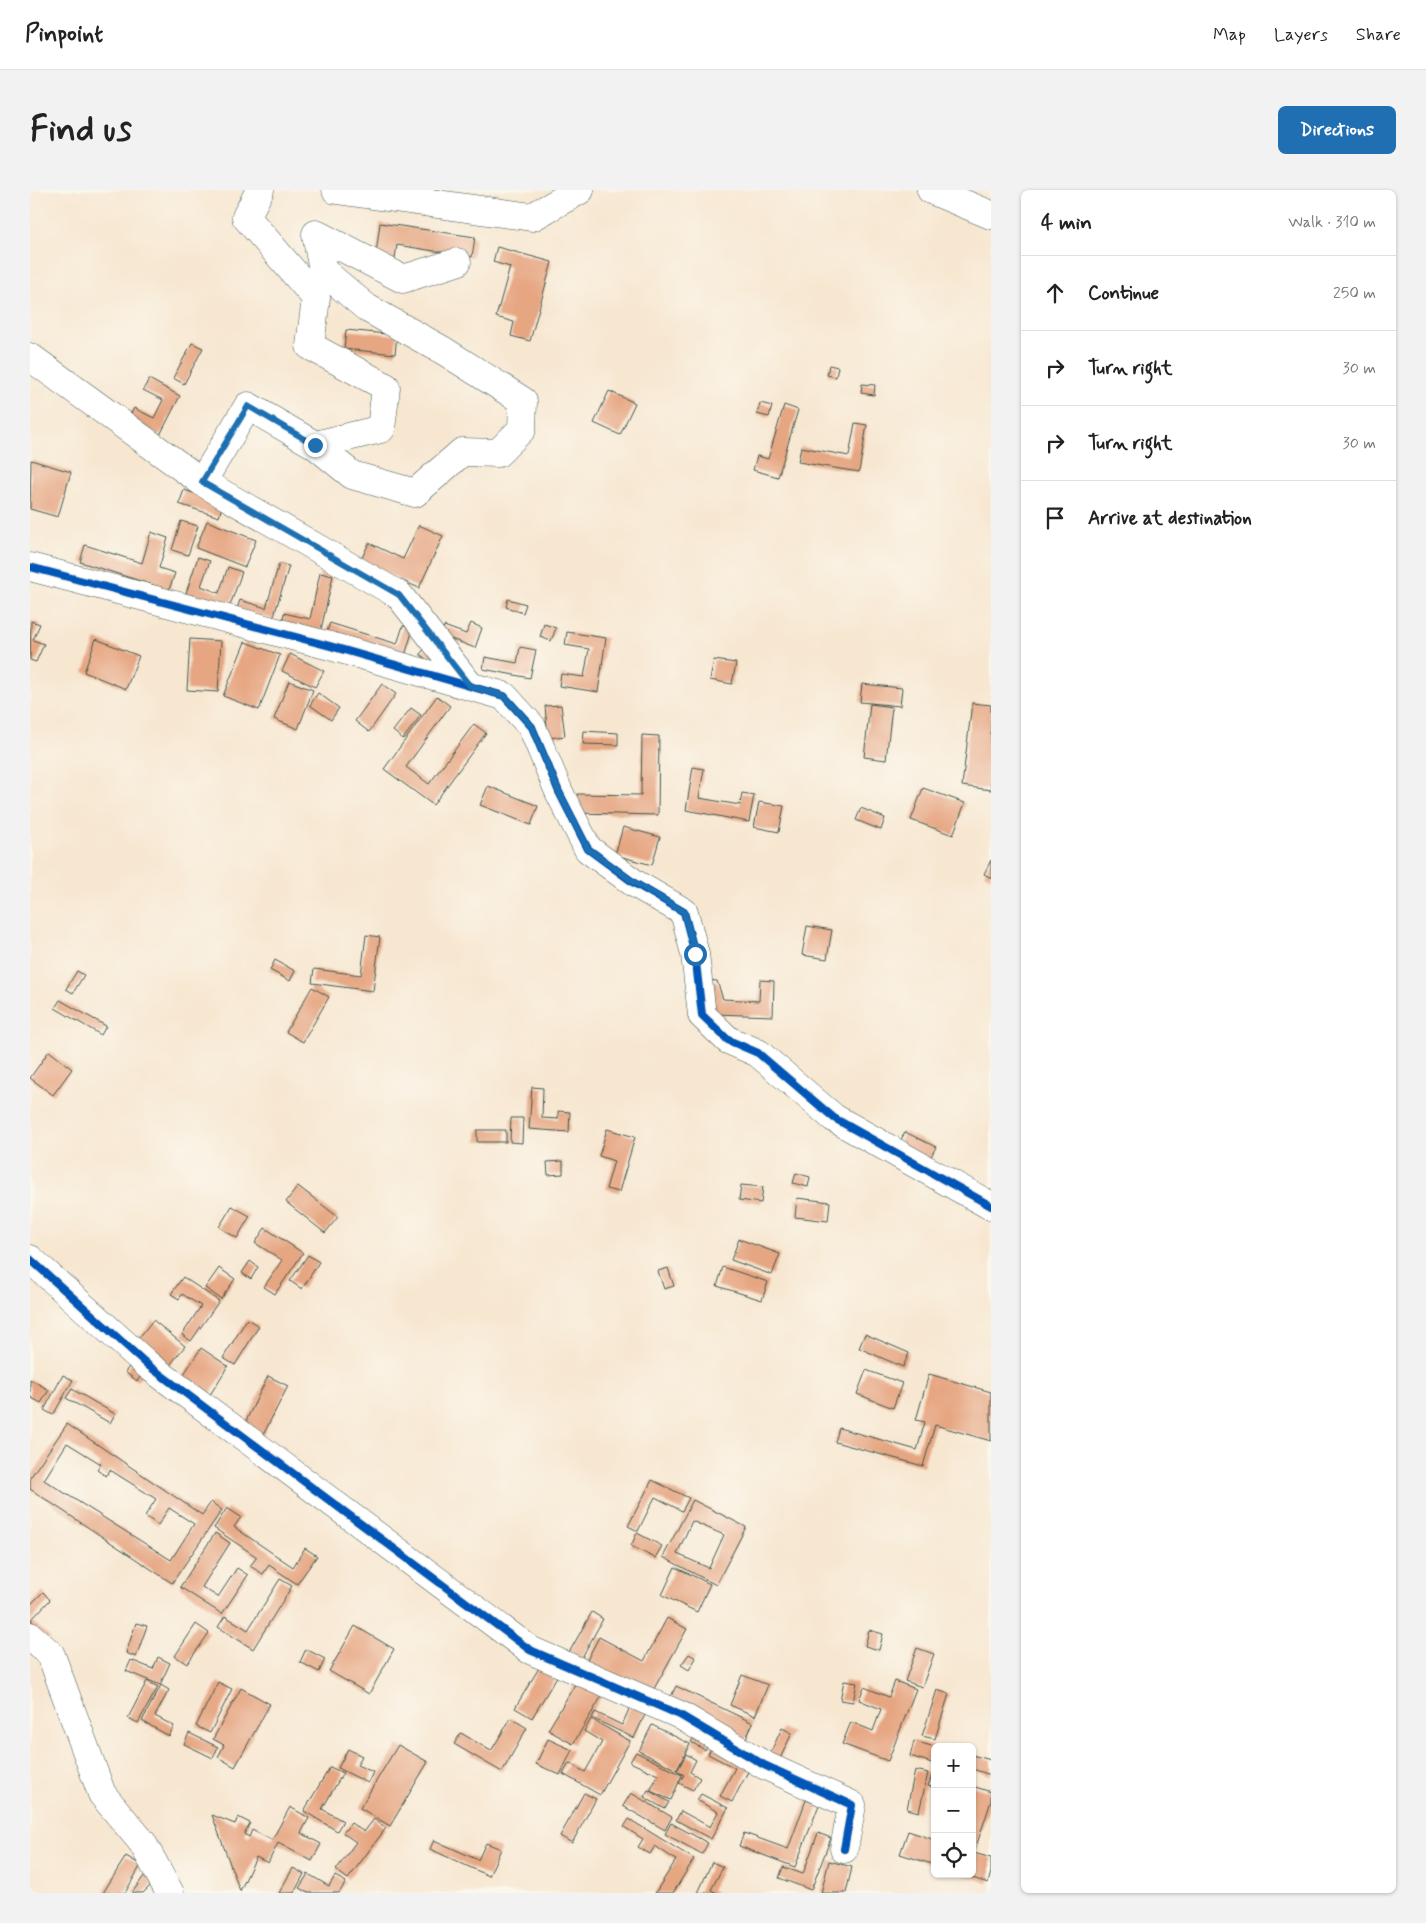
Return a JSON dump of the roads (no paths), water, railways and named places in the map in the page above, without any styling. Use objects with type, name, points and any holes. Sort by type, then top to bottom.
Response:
[{"type":"street","points":[[260,190],[246,217],[316,298],[310,346],[386,386],[381,429],[315,445]]},
{"type":"street","points":[[336,190],[532,217],[580,190]]},
{"type":"street","points":[[931,190],[991,215]]},
{"type":"street","points":[[202,482],[248,406],[315,445],[352,475],[415,493],[462,452],[498,453],[522,429],[523,401],[444,351],[367,308],[323,271],[316,234],[403,279],[457,262]]},
{"type":"street","points":[[30,357],[202,482],[399,595],[470,686]]},
{"type":"street","points":[[30,567],[330,646],[504,696],[532,727],[559,792],[588,849],[634,882],[684,912],[695,954],[702,1015],[728,1040],[758,1053],[834,1118],[991,1206]]},
{"type":"street","points":[[30,1259],[149,1366],[530,1650],[680,1715],[764,1765],[852,1804],[844,1849]]},
{"type":"street","points":[[30,1636],[51,1655],[102,1794],[142,1842],[170,1893]]}]
